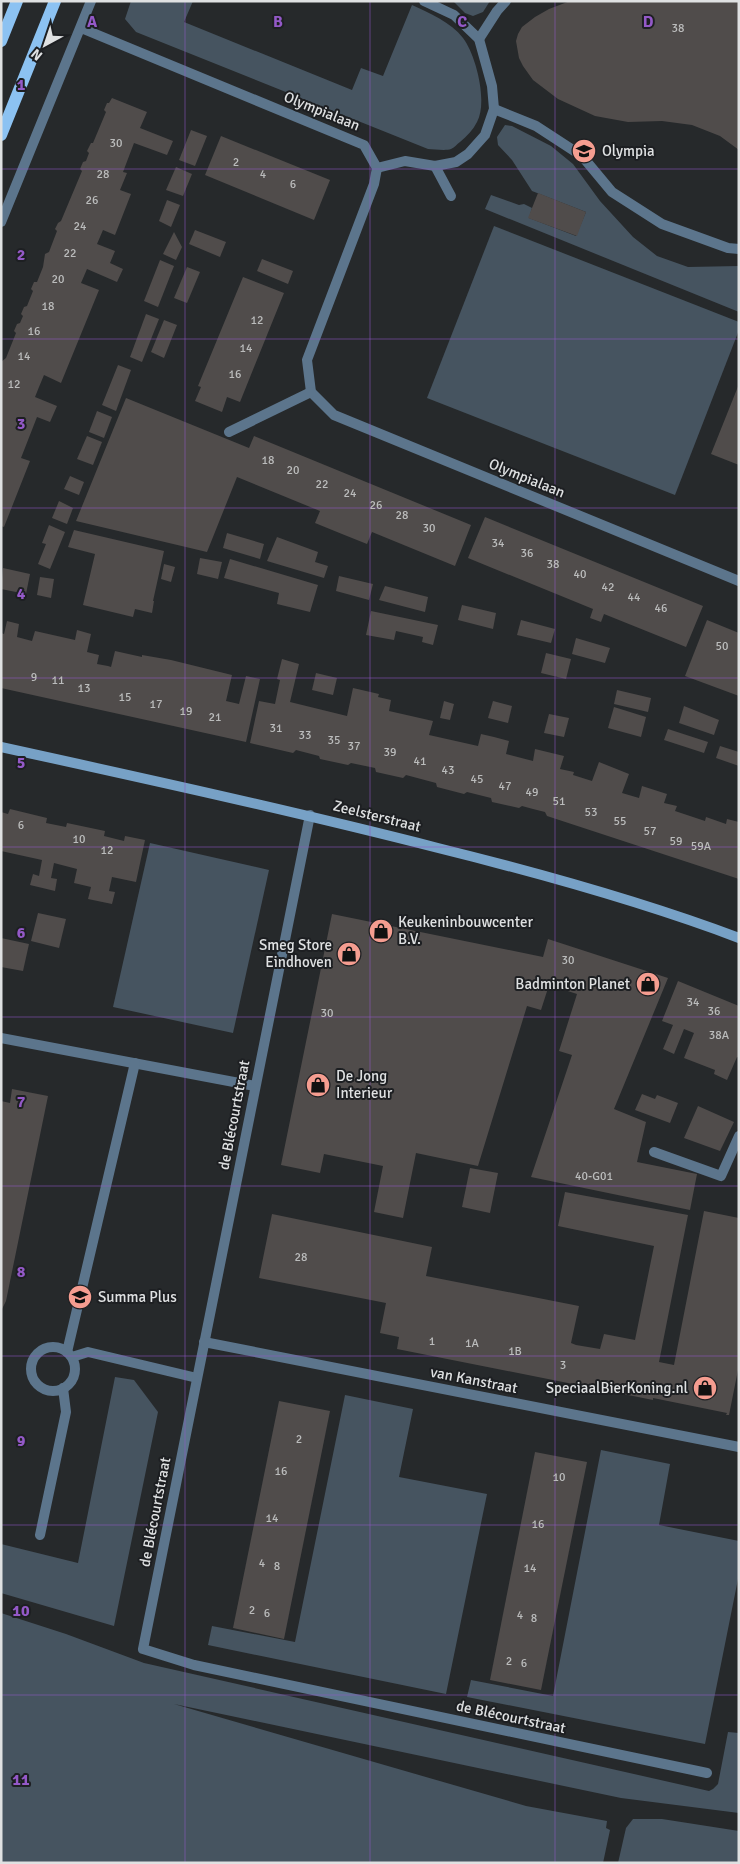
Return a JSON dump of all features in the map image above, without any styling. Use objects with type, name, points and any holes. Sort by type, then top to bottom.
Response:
[{"type":"main road","points":[[1,40],[17,1]]},
{"type":"main road","points":[[1,135],[55,1]]},
{"type":"street","points":[[1,222],[91,1]]},
{"type":"street","points":[[229,432],[312,392],[307,360],[374,184],[377,168],[405,161],[435,166],[456,162],[468,154],[485,134],[494,109],[487,62],[479,39],[454,15],[424,1]]},
{"type":"street","points":[[479,39],[497,11],[506,1]]},
{"type":"street","name":"Olympialaan","points":[[80,28],[364,145],[377,168]]},
{"type":"street","points":[[494,109],[536,126],[582,156],[612,192],[662,224],[728,248],[739,249]]},
{"type":"street","points":[[435,166],[451,196]]},
{"type":"street","name":"Olympialaan","points":[[312,392],[334,414],[739,581]]},
{"type":"street","name":"Zeelsterstraat","points":[[1,747],[310,815],[516,867],[687,918],[739,938]]},
{"type":"street","name":"de Blécourtstraat","points":[[310,815],[143,1649],[194,1665],[707,1774]]},
{"type":"street","points":[[1,1038],[255,1086]]},
{"type":"street","points":[[135,1063],[70,1354],[75,1372],[73,1379],[63,1388],[50,1391],[34,1380],[32,1366],[39,1352],[45,1348],[60,1348],[70,1354],[88,1352],[197,1378]]},
{"type":"street","points":[[654,1152],[721,1176],[739,1136]]},
{"type":"street","name":"van Kanstraat","points":[[204,1342],[739,1447]]},
{"type":"street","points":[[40,1535],[66,1412],[63,1388]]},
{"type":"shaded area","points":[[131,1],[193,1],[184,22],[352,90],[361,68],[383,76],[412,5],[452,27],[468,46],[476,67],[481,91],[480,113],[477,122],[472,130],[453,148],[446,150],[428,149],[136,32],[125,19]]},
{"type":"shaded area","points":[[453,1],[490,1],[483,12],[473,16],[465,13]]},
{"type":"shaded area","points":[[505,125],[512,126],[551,146],[573,164],[600,201],[633,237],[657,256],[688,267],[739,266],[739,312],[485,209],[491,195],[519,205],[524,204],[532,208],[529,218],[576,236],[586,212],[532,191],[512,160],[498,145],[497,137]]},
{"type":"shaded area","points":[[494,226],[739,322],[739,330],[675,495],[427,398]]},
{"type":"shaded area","points":[[150,843],[269,870],[233,1033],[113,1007]]},
{"type":"shaded area","points":[[115,1377],[134,1380],[158,1412],[114,1626],[1,1593],[1,1544],[78,1563]]},
{"type":"shaded area","points":[[345,1395],[413,1409],[399,1477],[487,1494],[446,1694],[208,1645],[212,1626],[295,1642]]},
{"type":"shaded area","points":[[601,1450],[670,1464],[659,1525],[739,1541],[739,1574],[705,1744],[467,1697],[471,1680],[553,1696]]},
{"type":"shaded area","points":[[1,1613],[66,1634],[144,1663],[709,1791],[718,1784],[728,1732],[739,1733],[739,1813],[621,1798],[174,1704],[526,1806],[607,1821],[606,1828],[610,1830],[603,1863],[1,1863]]},
{"type":"shaded area","points":[[633,1819],[662,1819],[739,1831],[739,1863],[618,1863],[626,1828]]},
{"type":"building","points":[[570,1],[739,1],[739,150],[720,136],[692,125],[662,121],[628,122],[595,116],[558,99],[533,80],[519,58],[516,41],[518,34],[522,27],[535,17]]},
{"type":"building","points":[[112,98],[147,112],[140,128],[173,141],[167,155],[134,143],[123,172],[127,173],[120,190],[131,194],[115,235],[103,230],[97,244],[115,251],[110,263],[123,269],[117,282],[87,269],[81,283],[99,290],[61,383],[44,375],[39,387],[35,397],[57,406],[50,422],[37,417],[21,458],[30,461],[4,527],[1,526],[1,362],[6,358],[16,333],[14,331],[17,324],[20,323],[23,316],[21,314],[24,307],[27,306],[33,291],[31,289],[34,282],[37,282],[43,267],[45,254],[49,252],[57,231],[55,229],[61,221],[82,171],[80,169],[83,162],[86,161],[89,153],[87,151],[91,143],[93,143],[106,112],[104,110],[107,103]]},
{"type":"building","points":[[191,130],[207,136],[195,166],[179,160]]},
{"type":"building","points":[[221,136],[330,180],[314,220],[205,175]]},
{"type":"building","points":[[176,167],[192,174],[183,196],[166,190]]},
{"type":"building","points":[[538,193],[586,212],[577,236],[528,218]]},
{"type":"building","points":[[167,200],[180,205],[171,227],[159,221]]},
{"type":"building","points":[[195,230],[226,242],[220,257],[189,244]]},
{"type":"building","points":[[174,232],[182,247],[176,260],[163,254]]},
{"type":"building","points":[[262,259],[293,271],[288,284],[257,271]]},
{"type":"building","points":[[160,260],[174,266],[158,307],[144,301]]},
{"type":"building","points":[[187,267],[200,272],[187,303],[174,298]]},
{"type":"building","points":[[243,277],[284,293],[240,402],[227,397],[222,412],[195,401],[201,387],[198,386]]},
{"type":"building","points":[[146,314],[159,319],[142,362],[130,357]]},
{"type":"building","points":[[164,320],[177,325],[164,358],[151,352]]},
{"type":"building","points":[[118,365],[131,370],[116,411],[102,405]]},
{"type":"building","points":[[739,384],[739,465],[711,454]]},
{"type":"building","points":[[126,398],[249,448],[254,436],[471,525],[455,566],[372,532],[367,544],[315,523],[320,511],[237,477],[207,552],[76,521]]},
{"type":"building","points":[[97,411],[112,417],[104,438],[89,432]]},
{"type":"building","points":[[87,436],[102,442],[93,465],[77,459]]},
{"type":"building","points":[[70,476],[84,482],[79,495],[64,489]]},
{"type":"building","points":[[59,501],[73,508],[67,524],[52,518]]},
{"type":"building","points":[[485,517],[703,606],[686,647],[604,614],[601,622],[590,618],[593,609],[468,558]]},
{"type":"building","points":[[49,525],[65,532],[50,569],[38,564],[46,544],[42,543]]},
{"type":"building","points":[[74,530],[164,551],[152,613],[135,609],[133,617],[83,605],[95,554],[68,547]]},
{"type":"building","points":[[227,533],[264,544],[260,559],[223,548]]},
{"type":"building","points":[[277,537],[318,552],[315,562],[328,566],[324,578],[267,561]]},
{"type":"building","points":[[200,558],[222,562],[218,579],[197,574]]},
{"type":"building","points":[[230,559],[318,585],[310,612],[277,604],[279,593],[224,578]]},
{"type":"building","points":[[164,564],[175,567],[171,582],[161,579]]},
{"type":"building","points":[[3,568],[30,574],[26,594],[1,589]]},
{"type":"building","points":[[339,576],[373,584],[369,600],[336,591]]},
{"type":"building","points":[[40,577],[54,579],[51,598],[37,595]]},
{"type":"building","points":[[385,586],[428,597],[425,612],[379,600]]},
{"type":"building","points":[[462,605],[496,613],[493,629],[458,620]]},
{"type":"building","points":[[371,611],[438,625],[433,645],[422,642],[423,637],[396,631],[394,640],[366,635]]},
{"type":"building","points":[[521,620],[555,629],[551,643],[517,635]]},
{"type":"building","points":[[707,620],[739,633],[739,696],[685,676]]},
{"type":"building","points":[[7,621],[19,624],[17,637],[32,641],[35,631],[75,640],[77,630],[91,634],[87,652],[99,655],[97,664],[111,667],[115,651],[142,657],[142,655],[171,660],[232,675],[226,701],[239,704],[246,676],[260,679],[246,742],[1,688],[1,633],[4,634]]},
{"type":"building","points":[[576,638],[610,648],[605,663],[572,654]]},
{"type":"building","points":[[546,653],[571,659],[566,679],[541,673]]},
{"type":"building","points":[[282,659],[299,664],[290,702],[347,716],[353,688],[379,694],[378,697],[391,700],[389,711],[433,721],[429,735],[478,746],[481,734],[494,737],[509,741],[506,754],[533,761],[535,749],[564,756],[560,769],[574,772],[573,775],[592,781],[599,762],[629,774],[622,793],[639,798],[642,786],[667,794],[664,803],[677,806],[675,811],[705,821],[706,817],[726,824],[727,819],[739,822],[739,879],[547,816],[545,812],[522,806],[519,808],[492,802],[491,798],[437,787],[436,783],[406,775],[403,778],[376,772],[375,768],[351,763],[348,765],[320,759],[319,756],[296,750],[293,753],[250,743],[259,701],[275,704],[280,680],[277,679]]},
{"type":"building","points":[[316,673],[337,678],[333,695],[312,690]]},
{"type":"building","points":[[617,690],[651,698],[648,712],[614,704]]},
{"type":"building","points":[[444,701],[454,704],[450,720],[440,718]]},
{"type":"building","points":[[493,701],[512,706],[508,723],[488,718]]},
{"type":"building","points":[[684,706],[719,720],[714,735],[679,723]]},
{"type":"building","points":[[614,707],[646,717],[641,737],[608,728]]},
{"type":"building","points":[[549,714],[569,718],[564,737],[544,733]]},
{"type":"building","points":[[668,729],[708,742],[704,753],[664,740]]},
{"type":"building","points":[[720,746],[739,752],[739,766],[716,758]]},
{"type":"building","points":[[10,809],[47,818],[46,823],[66,827],[67,823],[105,831],[104,836],[124,841],[125,836],[145,840],[136,882],[112,877],[109,891],[115,892],[112,904],[88,899],[91,887],[74,883],[77,869],[54,863],[51,878],[57,879],[55,891],[30,885],[33,874],[39,876],[42,860],[1,851],[1,812],[8,814]]},
{"type":"building","points":[[38,913],[66,919],[59,948],[31,941]]},
{"type":"building","points":[[332,914],[543,957],[548,939],[668,978],[614,1109],[646,1122],[637,1162],[697,1174],[690,1210],[531,1177],[572,1055],[559,1051],[577,994],[549,985],[541,1010],[527,1006],[478,1166],[416,1153],[403,1218],[374,1212],[383,1166],[324,1154],[320,1173],[281,1165]]},
{"type":"building","points":[[1,938],[29,944],[23,971],[1,967]]},
{"type":"building","points":[[678,981],[739,1006],[739,1058],[737,1057],[727,1080],[714,1074],[715,1070],[684,1058],[694,1033],[684,1029],[674,1054],[663,1049],[673,1025],[662,1021]]},
{"type":"building","points":[[12,1089],[48,1096],[6,1301],[1,1311],[1,1101],[10,1103]]},
{"type":"building","points":[[642,1094],[655,1099],[657,1095],[678,1103],[670,1123],[635,1110]]},
{"type":"building","points":[[698,1106],[734,1122],[720,1151],[684,1138]]},
{"type":"building","points":[[470,1168],[498,1173],[490,1213],[462,1207]]},
{"type":"building","points":[[565,1192],[688,1215],[659,1362],[674,1365],[704,1211],[739,1218],[739,1365],[729,1415],[726,1415],[727,1413],[653,1398],[653,1400],[397,1349],[399,1337],[380,1333],[386,1303],[259,1278],[272,1214],[432,1247],[426,1276],[579,1306],[571,1343],[576,1345],[600,1349],[604,1334],[635,1340],[654,1246],[558,1226]]},
{"type":"building","points":[[279,1401],[330,1411],[284,1639],[233,1628]]},
{"type":"building","points":[[535,1452],[587,1462],[541,1690],[490,1680]]},
{"type":"place","name":"Olympia","points":[[584,151]]},
{"type":"place","name":"Keukeninbouwcenter B.V.","points":[[381,931]]},
{"type":"place","name":"Smeg Store Eindhoven","points":[[349,954]]},
{"type":"place","name":"Badminton Planet","points":[[648,984]]},
{"type":"place","name":"De Jong Interieur","points":[[318,1085]]},
{"type":"place","name":"Summa Plus","points":[[80,1297]]},
{"type":"place","name":"SpeciaalBierKoning.nl","points":[[705,1388]]}]
